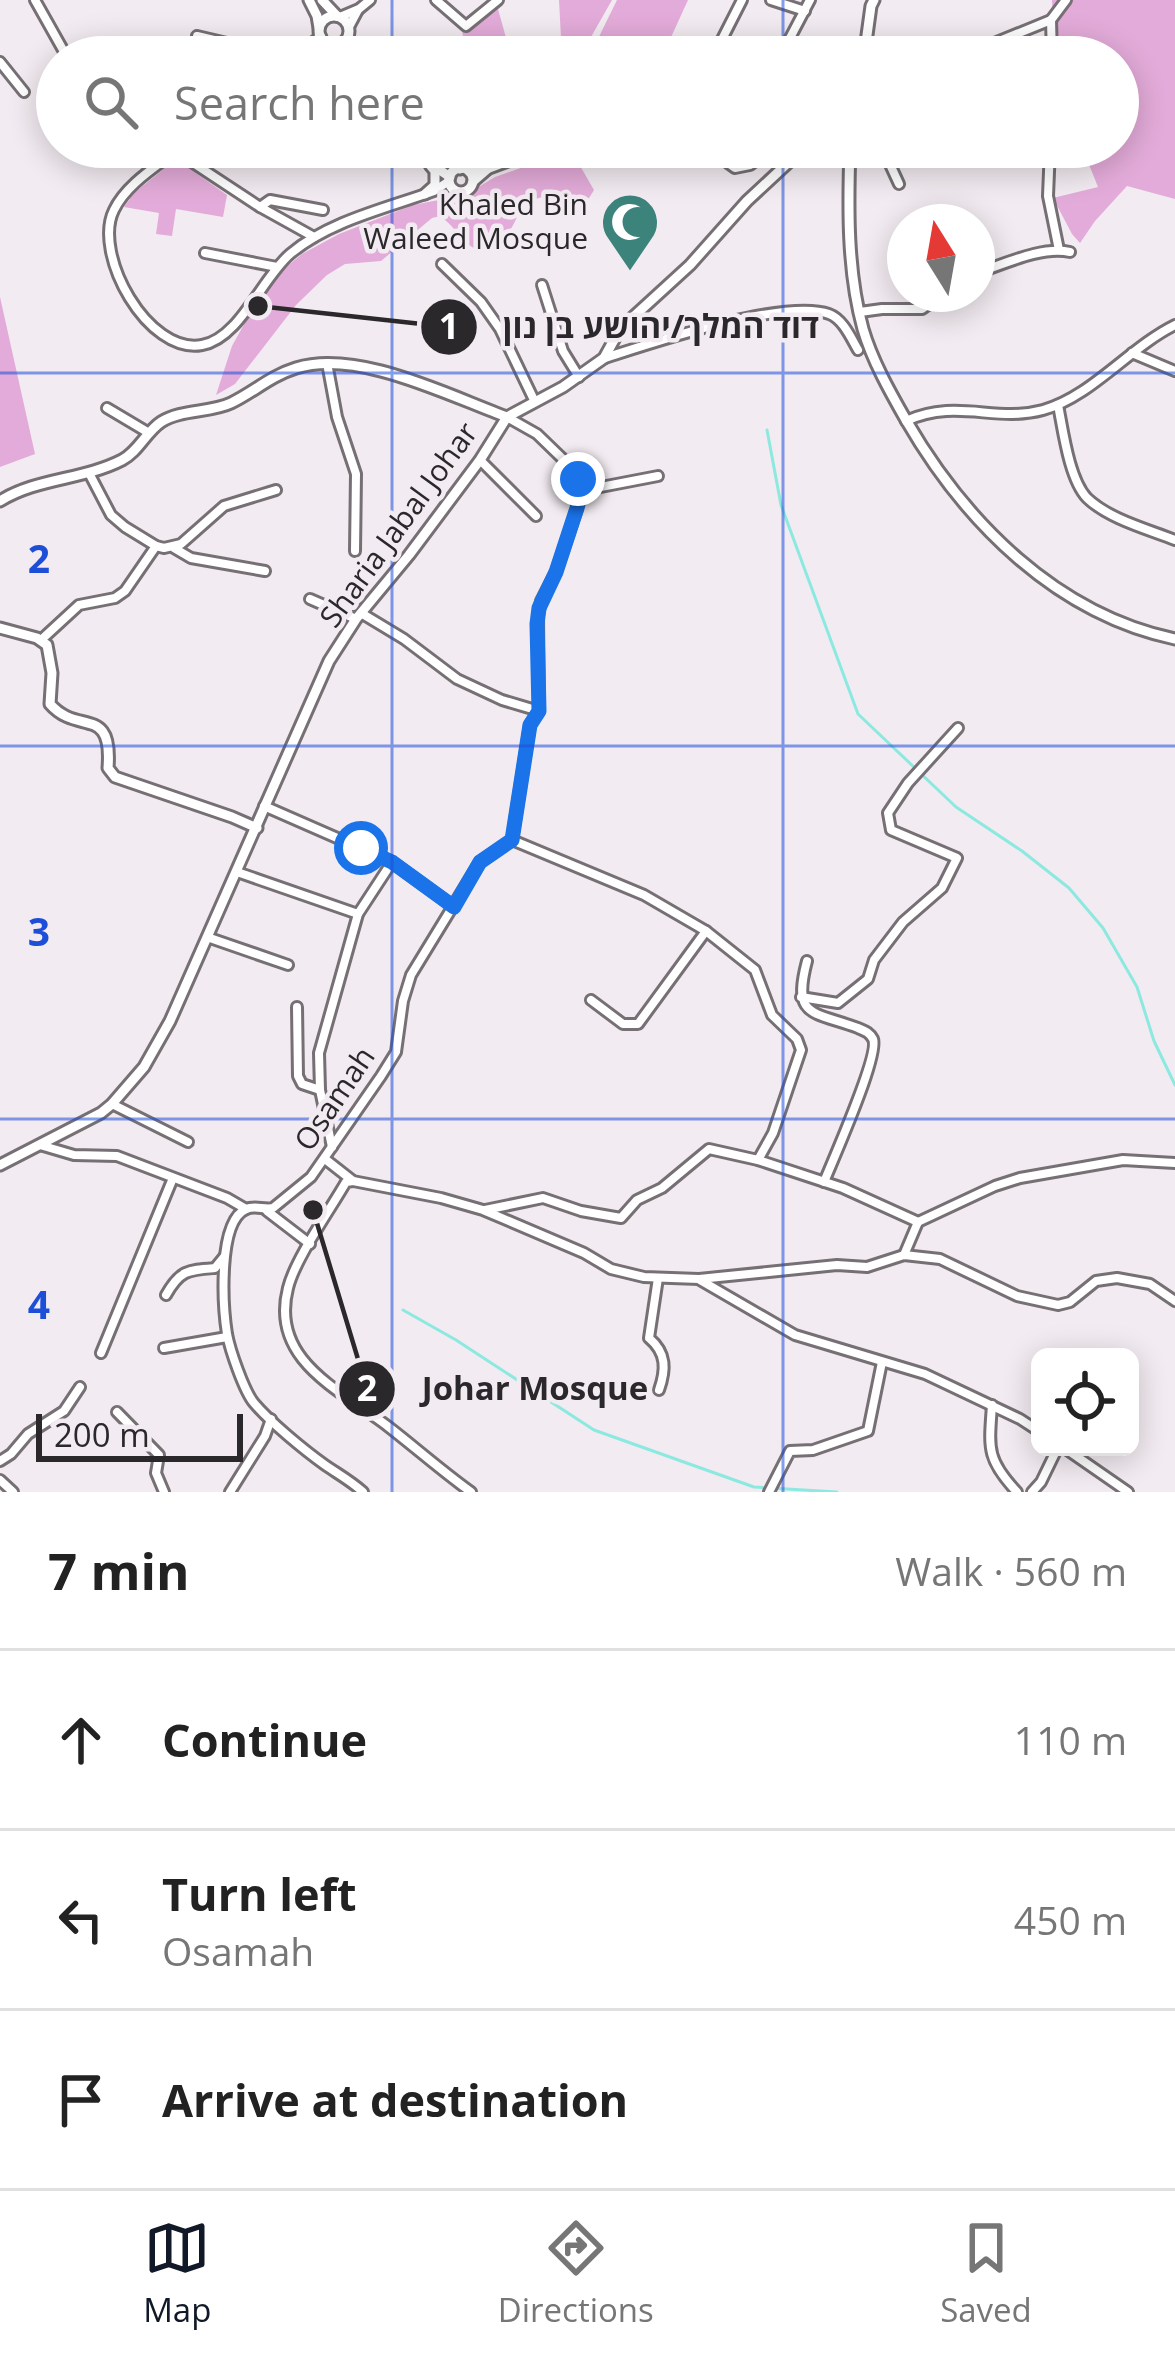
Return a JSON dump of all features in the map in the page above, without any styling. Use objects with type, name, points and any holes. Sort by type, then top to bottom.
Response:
[{"type":"street","points":[[35,0],[56,36]]},
{"type":"street","points":[[309,0],[323,36]]},
{"type":"street","points":[[322,0],[349,36]]},
{"type":"street","points":[[323,36],[325,20],[359,9],[370,0]]},
{"type":"street","points":[[436,0],[466,26],[498,0]]},
{"type":"street","points":[[723,36],[742,0]]},
{"type":"street","points":[[771,0],[805,10]]},
{"type":"street","points":[[791,36],[810,0]]},
{"type":"street","points":[[1012,36],[1051,20],[1066,0]]},
{"type":"street","points":[[867,36],[871,1]]},
{"type":"street","points":[[346,36],[359,9]]},
{"type":"street","points":[[1051,20],[1051,36]]},
{"type":"street","points":[[0,62],[24,92]]},
{"type":"street","points":[[153,168],[113,210],[114,262],[150,325],[182,345],[201,346],[232,328],[277,267],[314,237],[491,168]]},
{"type":"street","points":[[204,168],[314,237]]},
{"type":"street","points":[[429,193],[436,179],[433,168]]},
{"type":"street","points":[[435,168],[465,191],[467,174]]},
{"type":"street","points":[[457,168],[467,174]]},
{"type":"street","name":"Sharia Jabal Johar","points":[[0,1165],[112,1104],[144,1067],[208,937],[329,662],[507,417],[604,358],[620,329],[690,265],[783,168]]},
{"type":"street","points":[[850,168],[852,267],[869,344],[906,421],[950,487],[1017,558],[1054,587],[1097,611],[1175,639]]},
{"type":"street","points":[[892,168],[899,184]]},
{"type":"street","points":[[1049,168],[1048,196],[1059,250]]},
{"type":"street","points":[[260,207],[270,200],[323,210]]},
{"type":"street","points":[[995,268],[1059,250],[1070,252]]},
{"type":"street","points":[[205,253],[277,267]]},
{"type":"street","points":[[442,264],[500,328],[534,400]]},
{"type":"street","points":[[542,285],[563,351],[579,377]]},
{"type":"street","points":[[860,312],[887,308]]},
{"type":"street","points":[[604,358],[707,328],[798,310],[830,314],[858,350]]},
{"type":"street","points":[[906,421],[951,409],[1022,414],[1058,405],[1175,325]]},
{"type":"street","points":[[1131,353],[1175,371]]},
{"type":"street","points":[[327,361],[337,417],[356,474],[355,550]]},
{"type":"street","points":[[0,501],[126,458],[159,422],[230,404],[260,383],[327,361],[370,367],[507,417],[536,434],[570,466],[580,491],[538,616],[539,711],[530,725],[512,840],[644,895],[706,931],[755,970],[772,1015],[801,1047],[773,1133],[758,1160]]},
{"type":"street","points":[[1058,405],[1074,474],[1087,497],[1175,540]]},
{"type":"street","points":[[107,409],[150,434]]},
{"type":"street","points":[[480,460],[536,515]]},
{"type":"street","points":[[89,473],[111,514],[156,546],[191,558],[265,571]]},
{"type":"street","points":[[580,491],[658,476]]},
{"type":"street","points":[[172,548],[224,506],[276,490]]},
{"type":"street","points":[[40,640],[79,605],[115,598],[124,591],[156,546]]},
{"type":"street","points":[[310,599],[404,639],[457,679],[539,711]]},
{"type":"street","points":[[0,628],[40,640],[50,653],[50,704],[103,731],[110,747],[109,772],[115,777],[257,828]]},
{"type":"street","points":[[801,997],[838,1003],[868,979],[874,960],[903,922],[942,888],[957,858],[890,830],[888,813],[908,783],[958,728]]},
{"type":"street","points":[[264,806],[392,862],[454,907],[460,898]]},
{"type":"street","name":"Osamah","points":[[266,1210],[311,1178],[332,1149],[396,1052],[407,983],[480,862],[512,840]]},
{"type":"street","points":[[332,1149],[320,1090],[319,1053],[358,914],[392,862]]},
{"type":"street","points":[[236,872],[358,914]]},
{"type":"street","points":[[591,1000],[623,1024],[638,1024],[706,931]]},
{"type":"street","points":[[208,937],[288,965]]},
{"type":"street","points":[[807,961],[800,988],[812,1012],[863,1030],[874,1043],[866,1078],[824,1182]]},
{"type":"street","points":[[297,1007],[296,1071],[302,1084],[320,1090]]},
{"type":"street","points":[[112,1104],[188,1142]]},
{"type":"street","points":[[40,1145],[74,1154],[117,1156],[246,1209],[266,1210],[310,1244]]},
{"type":"street","points":[[483,1210],[543,1198],[621,1218],[637,1200],[662,1188],[709,1149],[824,1182],[918,1222]]},
{"type":"street","points":[[325,1159],[353,1180],[483,1210],[610,1269],[658,1278],[699,1280],[837,1265],[867,1267],[904,1255],[940,1259],[1017,1296],[1058,1305],[1070,1302],[1096,1281],[1117,1278],[1150,1284],[1175,1301]]},
{"type":"street","points":[[904,1255],[918,1222],[994,1186],[1123,1160],[1175,1163]]},
{"type":"street","points":[[100,1353],[173,1178]]},
{"type":"street","points":[[353,1180],[346,1182],[294,1272],[286,1297],[288,1330],[297,1353],[314,1373],[471,1492]]},
{"type":"street","points":[[246,1209],[232,1229],[225,1256],[227,1337],[248,1395],[363,1492]]},
{"type":"street","points":[[166,1295],[177,1276],[215,1268],[225,1256]]},
{"type":"street","points":[[658,1278],[649,1338],[657,1344],[666,1372],[659,1390]]},
{"type":"street","points":[[699,1280],[795,1335],[925,1374],[1031,1427]]},
{"type":"street","points":[[164,1348],[227,1337]]},
{"type":"street","points":[[769,1492],[790,1450],[813,1450],[868,1431],[882,1361]]},
{"type":"street","points":[[0,1461],[28,1434],[64,1411],[80,1388]]},
{"type":"street","points":[[992,1406],[989,1451],[1017,1492]]},
{"type":"street","points":[[117,1412],[159,1455],[156,1473],[164,1492]]},
{"type":"street","points":[[230,1492],[266,1436],[271,1419]]},
{"type":"street","points":[[1032,1492],[1055,1456]]},
{"type":"street","points":[[1074,1456],[1129,1492]]},
{"type":"street","points":[[0,1480],[13,1492]]},
{"type":"shaded area","points":[[559,0],[612,0],[592,36],[561,36]]},
{"type":"shaded area","points":[[617,0],[688,0],[672,36],[599,36]]},
{"type":"shaded area","points":[[1052,0],[1175,0],[1175,199],[1127,186],[1080,243],[1053,198],[1098,187],[1090,168],[1139,168],[1139,36],[1053,36]]},
{"type":"shaded area","points":[[498,9],[506,36],[463,36],[462,31]]},
{"type":"shaded area","points":[[165,168],[189,168],[227,195],[223,217],[176,209],[172,236],[156,234],[159,213],[124,207]]},
{"type":"shaded area","points":[[520,168],[581,168],[594,190],[589,198],[555,193],[526,202],[509,232],[491,248],[480,251],[440,216],[381,261],[345,264],[296,305],[235,384],[216,395],[232,346],[257,301],[302,254],[413,205],[465,195]]},
{"type":"shaded area","points":[[0,297],[35,454],[0,467]]},
{"type":"waterway","points":[[767,430],[781,505],[858,714],[956,807],[1069,888],[1103,928],[1137,987],[1154,1041],[1175,1085]]},
{"type":"waterway","points":[[403,1310],[594,1430],[754,1487],[837,1492]]},
{"type":"place","name":"Khaled Bin Waleed Mosque","points":[[630,273]]},
{"type":"place","name":"דוד המלך/יהושע בן נון","points":[[258,306]]},
{"type":"place","name":"Johar Mosque","points":[[313,1210]]},
{"type":"route","points":[[361,848],[392,862],[454,907],[480,862],[512,840],[530,725],[539,711],[538,616],[577,508],[578,479]]}]
